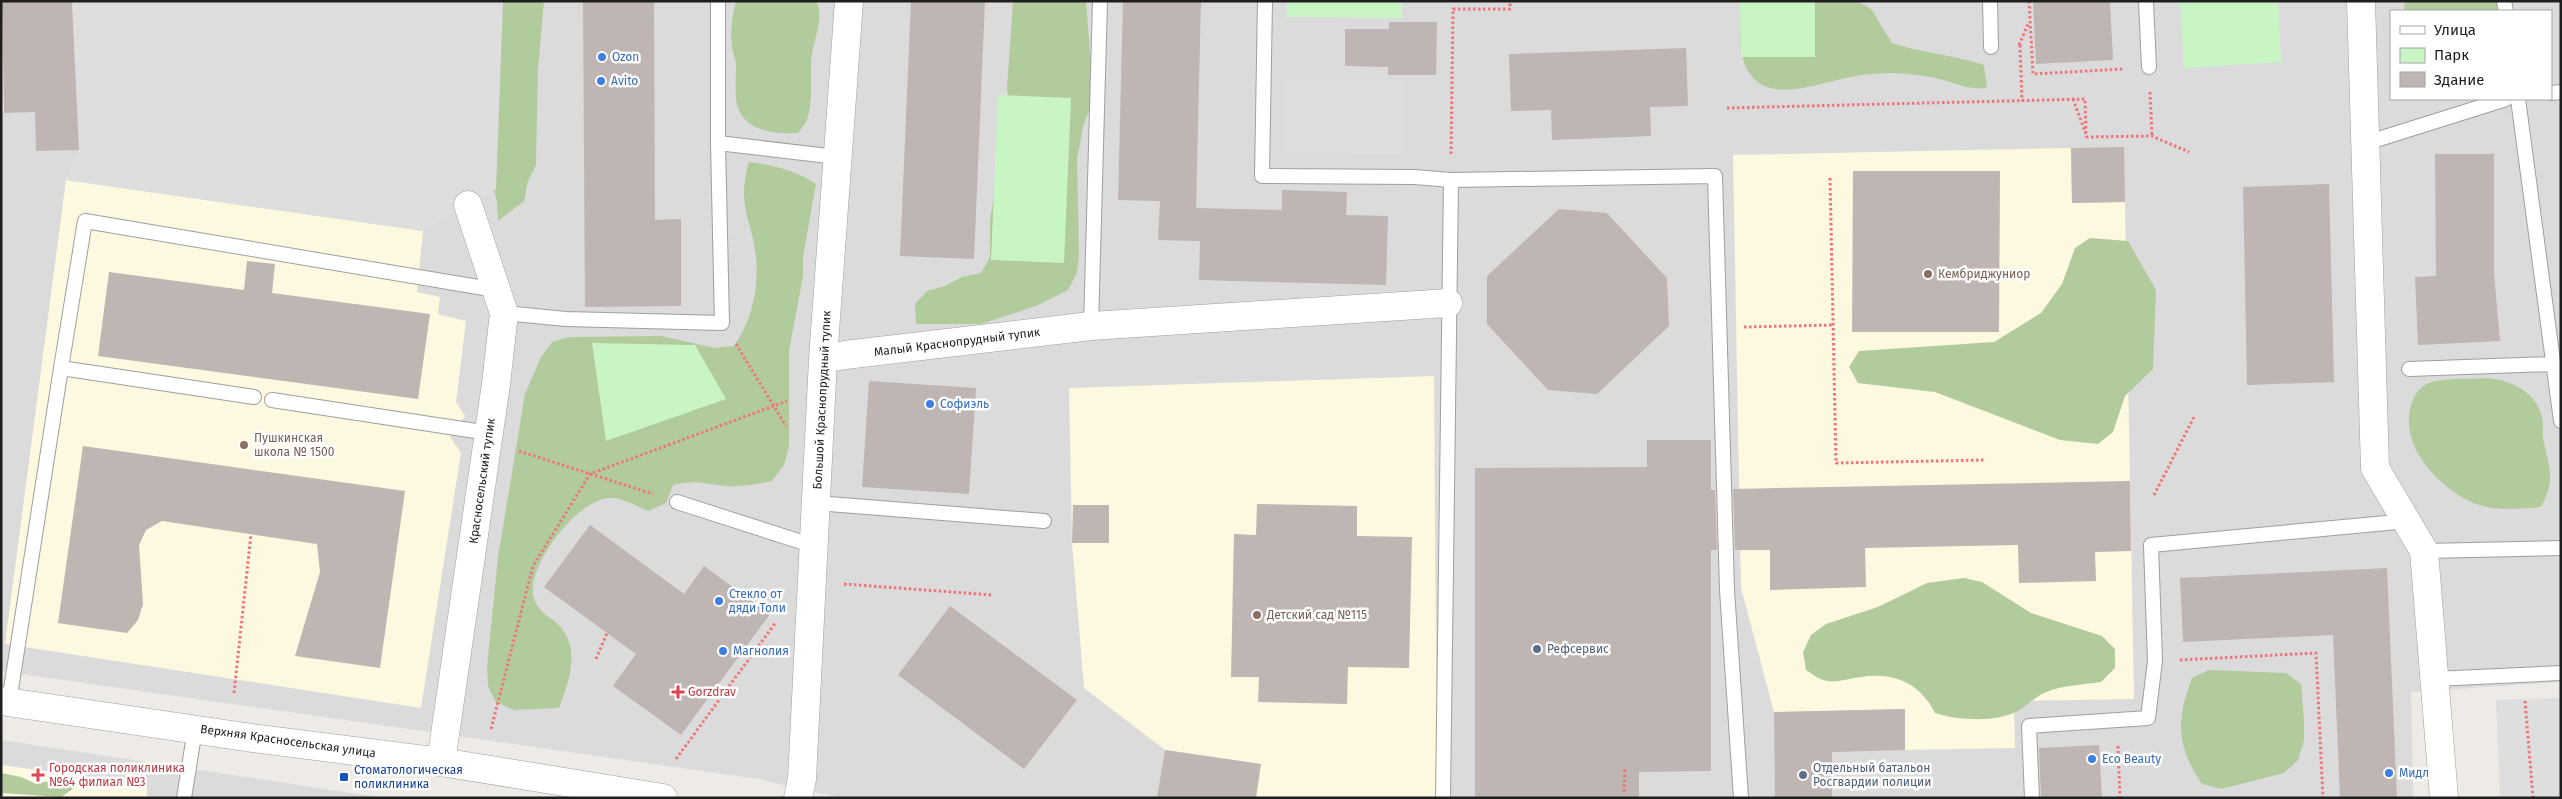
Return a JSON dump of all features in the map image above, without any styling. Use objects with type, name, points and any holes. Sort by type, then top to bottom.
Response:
[{"type":"street","name":"Большой Краснопрудный тупик","points":[[798,798],[802,779],[823,360],[848,1]]},
{"type":"street","points":[[2361,1],[2375,468],[2424,551],[2444,798]]},
{"type":"street","name":"Красносельский тупик","points":[[442,762],[489,433],[500,302],[468,205]]},
{"type":"street","name":"Малый Краснопрудный тупик","points":[[823,360],[845,355],[1092,326],[1448,303]]},
{"type":"street","name":"Верхняя Красносельская улица","points":[[5,701],[442,762],[558,789],[663,798]]},
{"type":"lane","points":[[5,701],[85,220],[500,302],[566,318],[722,323],[718,143],[718,1]]},
{"type":"lane","points":[[1092,326],[1100,1]]},
{"type":"lane","points":[[1265,1],[1262,176],[1414,177],[1451,180],[1716,176],[1726,590],[1741,798]]},
{"type":"lane","points":[[1990,1],[1991,47]]},
{"type":"lane","points":[[2146,1],[2149,68]]},
{"type":"lane","points":[[2366,144],[2503,100]]},
{"type":"lane","points":[[2518,100],[2561,421]]},
{"type":"lane","points":[[718,143],[837,157]]},
{"type":"lane","points":[[1443,798],[1451,180]]},
{"type":"lane","points":[[2410,369],[2552,364]]},
{"type":"lane","points":[[61,368],[254,398]]},
{"type":"lane","points":[[272,400],[489,433]]},
{"type":"lane","points":[[677,502],[814,546]]},
{"type":"lane","points":[[816,503],[1044,521]]},
{"type":"lane","points":[[2032,798],[2029,726],[2148,718],[2155,661],[2151,545],[2408,521]]},
{"type":"lane","points":[[2424,551],[2561,548]]},
{"type":"lane","points":[[2434,679],[2561,673]]},
{"type":"lane","points":[[184,798],[195,729]]},
{"type":"path","points":[[1451,180],[1453,9],[1510,9],[1510,1]]},
{"type":"path","points":[[2029,1],[2033,74],[2149,68]]},
{"type":"path","points":[[2020,45],[2022,101]]},
{"type":"path","points":[[2150,88],[2152,136]]},
{"type":"path","points":[[2073,99],[2086,137]]},
{"type":"path","points":[[1727,108],[2086,99],[2086,137]]},
{"type":"path","points":[[2086,137],[2152,136],[2189,152]]},
{"type":"path","points":[[1830,178],[1836,463],[1985,460]]},
{"type":"path","points":[[722,323],[775,406]]},
{"type":"path","points":[[1737,327],[1834,325]]},
{"type":"path","points":[[491,729],[533,566],[590,474],[790,400]]},
{"type":"path","points":[[2154,496],[2195,415]]},
{"type":"path","points":[[517,450],[677,502]]},
{"type":"path","points":[[234,693],[251,534]]},
{"type":"path","points":[[840,584],[992,595]]},
{"type":"path","points":[[676,759],[781,616]]},
{"type":"path","points":[[596,659],[607,633]]},
{"type":"path","points":[[2155,661],[2316,652],[2323,798]]},
{"type":"path","points":[[2525,699],[2533,798]]},
{"type":"path","points":[[2117,721],[2120,798]]},
{"type":"path","points":[[1624,792],[1625,766]]},
{"type":"shaded area","points":[[72,1],[503,1],[496,189],[423,231],[66,180],[79,150]]},
{"type":"shaded area","points":[[503,1],[2561,1],[2561,682],[2411,692],[2413,798],[842,798],[758,779],[1,671],[1,113],[76,110],[79,150],[66,180]]},
{"type":"shaded area","points":[[1286,80],[1403,80],[1402,155],[1286,154]]},
{"type":"shaded area","points":[[2071,148],[2072,203],[2125,202],[2134,699],[2014,701],[2015,748],[1905,750],[1904,709],[1774,712],[1741,588],[1733,155]]},
{"type":"shaded area","name":"Пушкинская школа № 1500","points":[[66,180],[423,231],[417,292],[440,297],[438,314],[466,321],[456,402],[465,416],[450,437],[461,453],[421,708],[5,644]]},
{"type":"shaded area","name":"Детский сад №115","points":[[1434,376],[1437,798],[1255,798],[1260,764],[1165,750],[1084,688],[1072,543],[1069,388]]},
{"type":"shaded area","points":[[2561,698],[2561,798],[2500,798],[2496,700]]},
{"type":"shaded area","points":[[1,740],[173,766],[384,798],[1,798]]},
{"type":"shaded area","name":"Городская поликлиника №64 филиал №3","points":[[1,765],[147,785],[147,798],[1,798]]},
{"type":"green space","points":[[474,1],[544,1],[538,69],[536,165],[528,181],[524,201],[498,221],[497,201],[492,182]]},
{"type":"green space","points":[[736,1],[816,1],[819,20],[811,62],[809,112],[807,120],[798,133],[778,133],[758,128],[750,124],[738,109],[736,98],[736,64],[731,36]]},
{"type":"green space","points":[[1013,1],[1086,1],[1090,53],[1094,71],[1091,107],[1084,123],[1077,159],[1079,255],[1077,273],[1068,290],[1036,306],[981,324],[916,324],[915,304],[927,291],[945,286],[962,277],[981,273],[990,257],[990,220],[1009,107],[1007,88]]},
{"type":"green space","points":[[1287,1],[1402,1],[1402,18],[1286,17]]},
{"type":"green space","points":[[1740,1],[1815,1],[1815,57],[1741,57]]},
{"type":"green space","points":[[1741,1],[1857,1],[1871,9],[1892,43],[1984,65],[1987,88],[1968,87],[1929,77],[1893,73],[1856,76],[1787,90],[1772,88],[1759,83],[1749,72],[1742,55],[1740,42]]},
{"type":"green space","points":[[2180,1],[2278,1],[2281,62],[2184,68]]},
{"type":"green space","points":[[2405,1],[2496,1],[2499,10],[2404,10]]},
{"type":"green space","points":[[998,95],[1071,98],[1064,263],[991,260]]},
{"type":"green space","points":[[749,162],[784,169],[816,184],[803,257],[803,276],[789,351],[789,446],[784,465],[772,481],[745,486],[695,482],[673,485],[666,503],[648,511],[616,498],[599,500],[585,508],[572,519],[547,550],[534,582],[533,595],[538,607],[562,629],[568,639],[571,650],[570,673],[559,708],[514,710],[496,702],[488,686],[487,667],[498,557],[525,394],[541,357],[552,342],[569,337],[661,336],[715,348],[734,346],[750,315],[757,269],[754,243],[744,201],[745,177]]},
{"type":"green space","points":[[2090,238],[2128,241],[2156,290],[2153,369],[2125,396],[2113,432],[2098,444],[2060,440],[1935,392],[1858,383],[1849,367],[1859,351],[1994,342],[2041,313],[2062,284],[2075,248]]},
{"type":"green space","points":[[592,343],[695,345],[726,399],[606,441]]},
{"type":"green space","points":[[2486,378],[2504,381],[2521,388],[2534,400],[2539,408],[2543,419],[2543,437],[2550,472],[2549,488],[2541,507],[2494,508],[2467,500],[2442,483],[2431,472],[2414,446],[2410,432],[2409,417],[2412,402],[2421,388],[2434,381]]},
{"type":"green space","points":[[1964,578],[1982,582],[2031,613],[2102,636],[2115,649],[2115,668],[2101,682],[2051,690],[2011,714],[1983,719],[1953,717],[1935,713],[1922,694],[1914,687],[1895,678],[1873,676],[1828,681],[1806,670],[1803,652],[1811,635],[1826,624],[1878,607],[1927,583]]},
{"type":"green space","points":[[2209,670],[2286,673],[2301,684],[2304,740],[2298,760],[2284,773],[2221,789],[2202,784],[2193,770],[2183,745],[2181,720],[2192,678]]},
{"type":"green space","points":[[1,773],[21,777],[36,784],[58,779],[77,786],[61,797],[1,793]]},
{"type":"building","points":[[2,1],[72,1],[79,150],[36,151],[35,112],[4,113]]},
{"type":"building","points":[[583,1],[654,1],[655,220],[681,219],[681,306],[585,307]]},
{"type":"building","points":[[911,1],[985,1],[974,259],[900,256]]},
{"type":"building","points":[[1123,1],[1201,1],[1196,208],[1282,210],[1282,190],[1347,192],[1346,215],[1388,216],[1386,285],[1199,280],[1200,241],[1158,240],[1160,201],[1118,200]]},
{"type":"building","points":[[2033,1],[2110,1],[2113,60],[2036,64]]},
{"type":"building","points":[[1389,22],[1437,22],[1436,75],[1388,75],[1388,67],[1345,66],[1345,29],[1389,29]]},
{"type":"building","points":[[1686,48],[1688,106],[1650,107],[1651,136],[1552,140],[1551,110],[1511,111],[1509,54]]},
{"type":"building","points":[[2124,147],[2125,202],[2072,203],[2071,148]]},
{"type":"building","points":[[2435,154],[2494,154],[2494,273],[2500,341],[2418,345],[2415,277],[2436,276]]},
{"type":"building","points":[[1853,171],[2000,171],[1999,332],[1852,332]]},
{"type":"building","points":[[2329,184],[2334,382],[2247,385],[2243,187]]},
{"type":"building","points":[[1559,209],[1607,213],[1667,278],[1669,326],[1597,394],[1548,390],[1487,324],[1487,276]]},
{"type":"building","points":[[247,261],[275,264],[272,293],[430,314],[418,399],[98,356],[109,272],[244,290]]},
{"type":"building","points":[[869,381],[976,388],[969,494],[862,487]]},
{"type":"building","points":[[1647,440],[1711,440],[1711,490],[1715,490],[1717,550],[1711,550],[1711,771],[1639,772],[1639,798],[1475,798],[1475,468],[1647,467]]},
{"type":"building","points":[[83,446],[405,491],[380,668],[295,656],[320,572],[317,544],[162,521],[146,530],[139,545],[143,604],[138,620],[127,633],[58,623]]},
{"type":"building","points":[[2130,481],[2131,551],[2095,552],[2096,581],[2019,583],[2018,545],[1865,548],[1866,587],[1770,590],[1770,550],[1735,550],[1733,489]]},
{"type":"building","points":[[1257,504],[1357,506],[1357,536],[1412,537],[1409,668],[1348,667],[1347,704],[1258,702],[1259,677],[1231,677],[1234,534],[1256,535]]},
{"type":"building","points":[[1073,505],[1109,505],[1109,543],[1072,543]]},
{"type":"building","points":[[590,525],[684,594],[704,566],[770,614],[681,735],[613,686],[636,654],[544,587]]},
{"type":"building","points":[[2387,568],[2397,798],[2340,798],[2333,635],[2183,642],[2180,578]]},
{"type":"building","points":[[950,606],[1077,700],[1024,769],[898,675]]},
{"type":"building","name":"Отдельный батальон Росгвардии полиции","points":[[1905,709],[1905,750],[1832,752],[1832,798],[1775,798],[1774,712]]},
{"type":"building","points":[[2099,745],[2102,798],[2041,798],[2039,748]]},
{"type":"building","points":[[1165,750],[1261,764],[1256,798],[1157,798]]},
{"type":"place","name":"Ozon","points":[[602,57]]},
{"type":"place","name":"Avito","points":[[601,81]]},
{"type":"place","name":"Кембриджуниор","points":[[1928,274]]},
{"type":"place","name":"Софиэль","points":[[930,404]]},
{"type":"place","name":"Пушкинская школа № 1500","points":[[244,445]]},
{"type":"place","name":"Стекло от дяди Толи","points":[[719,601]]},
{"type":"place","name":"Детский сад №115","points":[[1257,615]]},
{"type":"place","name":"Рефсервис","points":[[1537,649]]},
{"type":"place","name":"Магнолия","points":[[723,651]]},
{"type":"place","name":"Gorzdrav","points":[[678,692]]},
{"type":"place","name":"Eco Beauty","points":[[2092,759]]},
{"type":"place","name":"Мидл","points":[[2389,773]]},
{"type":"place","name":"Городская поликлиника №64 филиал №3","points":[[38,775]]},
{"type":"place","name":"Отдельный батальон Росгвардии полиции","points":[[1803,775]]},
{"type":"place","name":"Стоматологическая поликлиника","points":[[344,777]]}]
